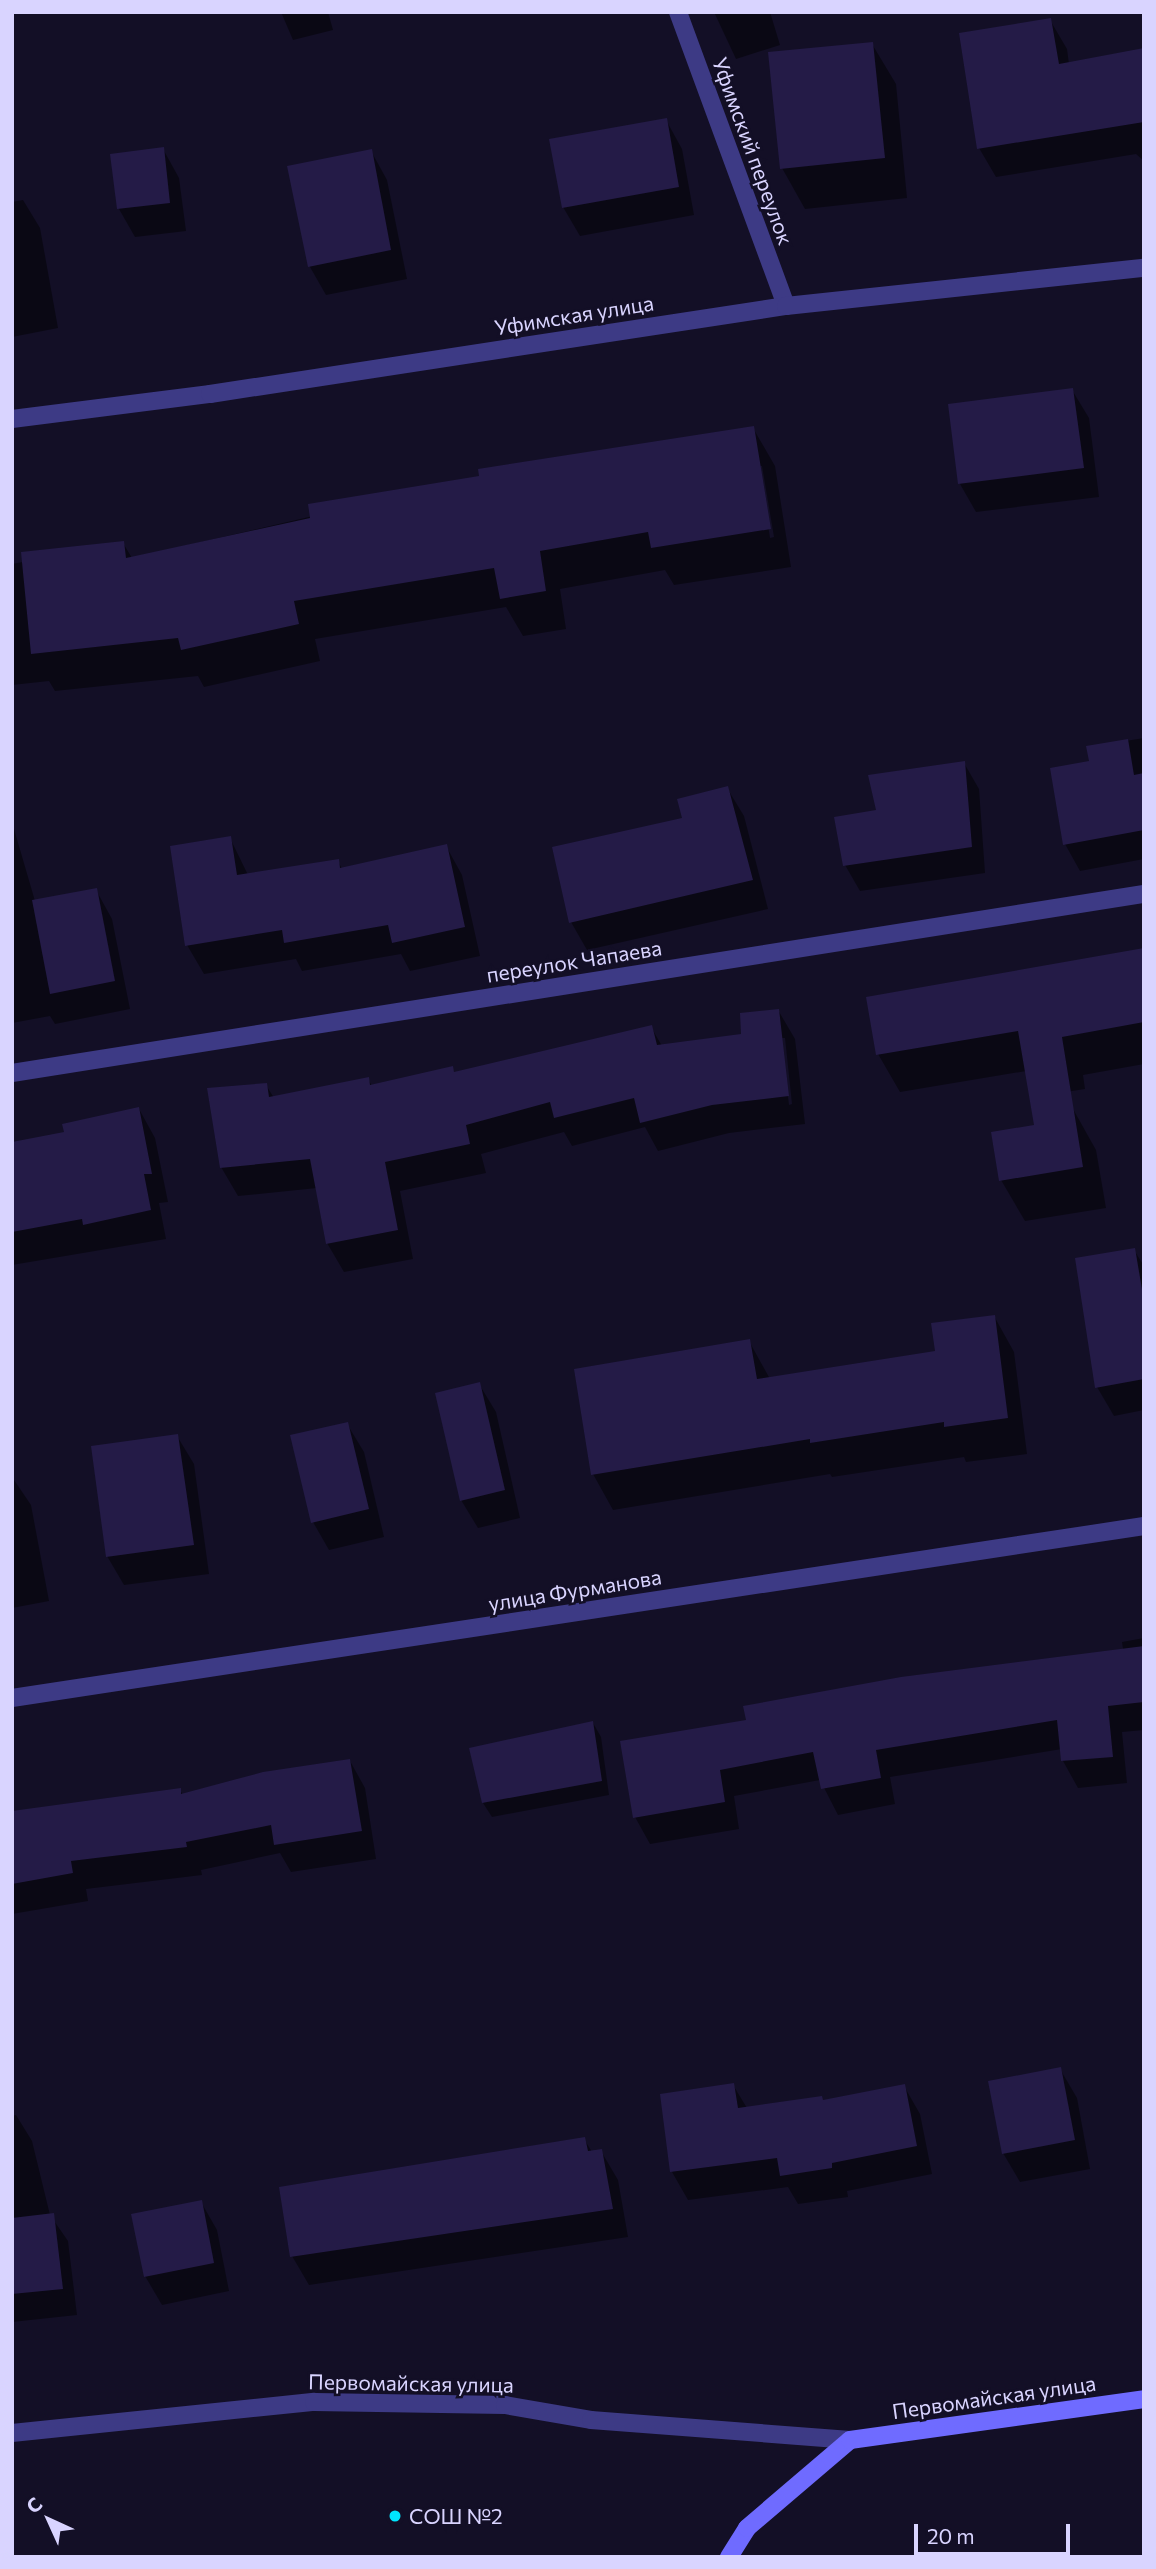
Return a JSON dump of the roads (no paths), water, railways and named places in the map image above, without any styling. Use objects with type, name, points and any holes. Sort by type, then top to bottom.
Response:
[{"type":"main road","name":"Первомайская улица","points":[[850,2440],[1144,2399]]},
{"type":"main road","points":[[729,2557],[747,2528],[850,2440]]},
{"type":"street","name":"Уфимский переулок","points":[[678,12],[786,306]]},
{"type":"street","name":"Уфимская улица","points":[[12,419],[210,394],[786,306],[1144,268]]},
{"type":"street","name":"переулок Чапаева","points":[[12,1073],[1144,894]]},
{"type":"street","name":"улица Фурманова","points":[[12,1698],[1144,1526]]},
{"type":"street","name":"Первомайская улица","points":[[12,2433],[314,2402],[505,2405],[590,2420],[850,2440]]},
{"type":"place","name":"СОШ №2","points":[[395,2516]]}]
